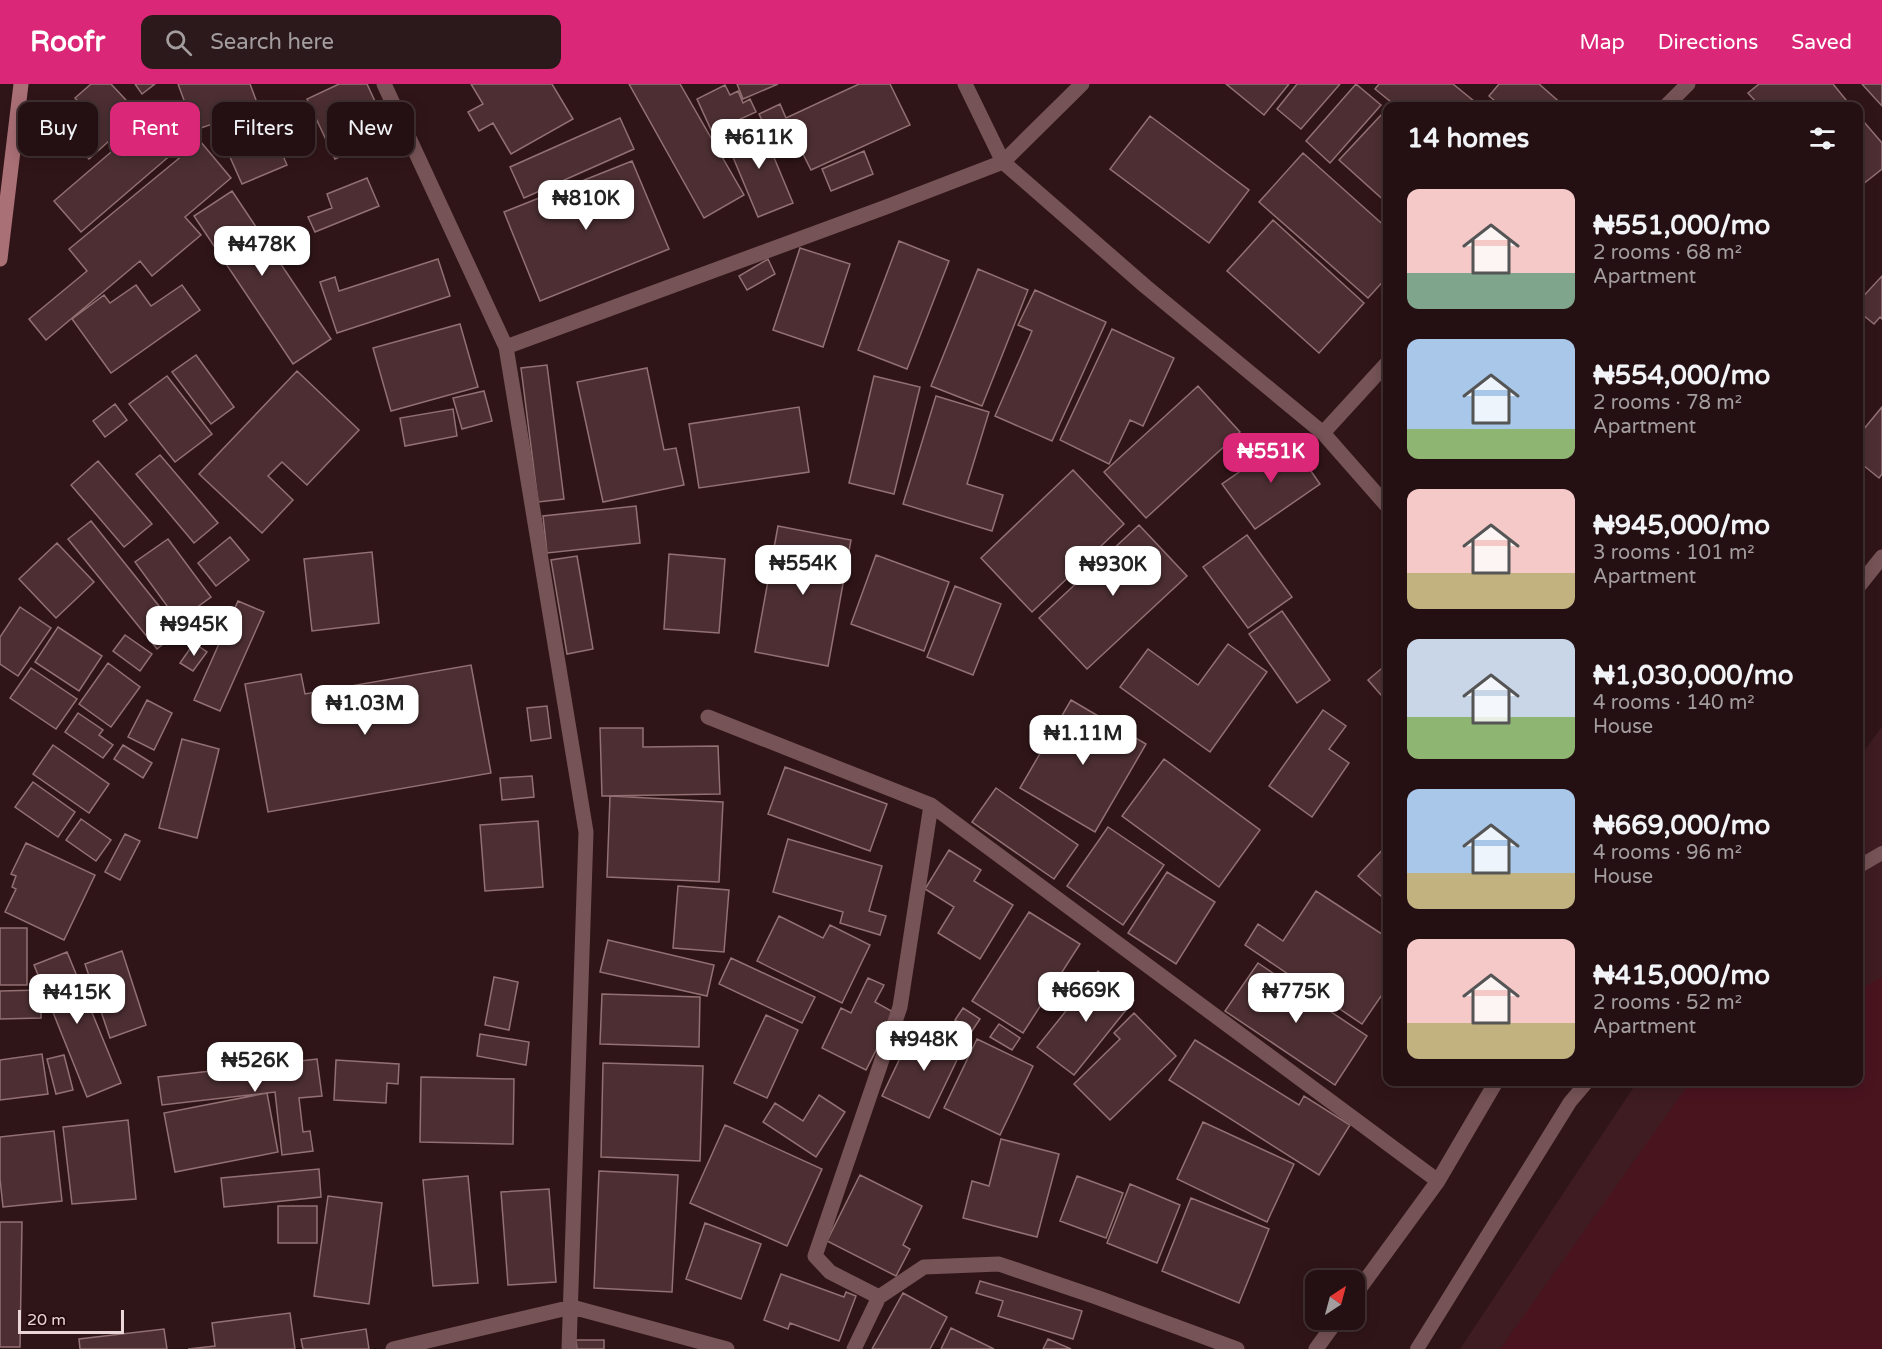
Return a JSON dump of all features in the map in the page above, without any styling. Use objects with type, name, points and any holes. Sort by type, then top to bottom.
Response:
[{"type":"street","points":[[0,259],[21,84]]},
{"type":"street","points":[[384,84],[506,347],[586,832],[569,1349]]},
{"type":"street","points":[[964,84],[1003,162],[1145,286],[1323,433],[1383,501]]},
{"type":"street","points":[[506,347],[1003,162],[1082,84]]},
{"type":"street","points":[[1670,102],[1688,84]]},
{"type":"street","points":[[1323,433],[1383,367]]},
{"type":"street","points":[[1863,580],[1882,558]]},
{"type":"street","points":[[708,717],[931,805],[1438,1181]]},
{"type":"street","points":[[879,1298],[830,1272],[815,1256],[900,1007],[931,805]]},
{"type":"street","points":[[1365,1281],[1438,1181],[1494,1086]]},
{"type":"street","points":[[854,1349],[879,1298],[924,1267],[999,1264],[1237,1349]]},
{"type":"street","points":[[393,1349],[572,1307],[727,1349]]},
{"type":"street","points":[[1316,1349],[1330,1330]]},
{"type":"lane","points":[[1863,864],[1882,853]]},
{"type":"lane","points":[[1417,1349],[1570,1102],[1584,1086]]},
{"type":"shaded area","points":[[1882,727],[1882,1349],[1460,1349],[1634,1086],[1863,1086],[1863,752]]},
{"type":"shaded area","points":[[1882,977],[1882,1349],[1500,1349],[1688,1086],[1863,1086],[1863,988]]},
{"type":"building","points":[[91,84],[111,84],[128,102],[110,102],[110,140],[98,151],[98,102],[79,102],[75,98]]},
{"type":"building","points":[[135,84],[155,84],[142,94]]},
{"type":"building","points":[[178,84],[250,84],[257,102],[212,102],[212,124],[200,128],[200,102],[185,102]]},
{"type":"building","points":[[339,84],[367,84],[375,102],[327,102],[327,142],[315,116],[315,102],[308,102],[307,99]]},
{"type":"building","points":[[471,84],[552,84],[573,119],[511,154],[493,123],[479,131],[468,112],[483,104]]},
{"type":"building","points":[[629,84],[680,84],[744,195],[704,218]]},
{"type":"building","points":[[737,84],[778,84],[743,99]]},
{"type":"building","points":[[859,84],[890,84],[910,125],[811,170],[799,146],[779,155],[759,114],[780,104],[786,118]]},
{"type":"building","points":[[1226,84],[1289,84],[1264,115]]},
{"type":"building","points":[[1297,84],[1340,84],[1301,129],[1277,109]]},
{"type":"building","points":[[1356,84],[1381,105],[1330,163],[1306,141]]},
{"type":"building","points":[[1379,84],[1453,84],[1475,102],[1391,102],[1375,89]]},
{"type":"building","points":[[1499,84],[1539,84],[1559,102],[1496,102],[1489,96]]},
{"type":"building","points":[[1759,84],[1833,84],[1848,102],[1756,102],[1748,93]]},
{"type":"building","points":[[1862,84],[1882,84],[1882,106]]},
{"type":"building","points":[[725,85],[730,95],[738,91],[743,103],[750,99],[756,112],[712,132],[697,99]]},
{"type":"building","points":[[1382,114],[1383,115],[1383,200],[1339,160]]},
{"type":"building","points":[[1150,116],[1249,190],[1209,243],[1110,169]]},
{"type":"building","points":[[620,118],[634,149],[524,198],[510,167]]},
{"type":"building","points":[[1863,121],[1882,143],[1882,169],[1863,184]]},
{"type":"building","points":[[760,124],[793,203],[758,217],[725,138]]},
{"type":"building","points":[[200,141],[231,178],[185,217],[201,235],[152,276],[140,261],[46,340],[29,319],[87,271],[69,249],[182,156],[200,156]]},
{"type":"building","points":[[864,151],[873,174],[831,191],[822,169]]},
{"type":"building","points":[[110,153],[110,156],[170,156],[81,232],[54,201]]},
{"type":"building","points":[[1303,153],[1383,225],[1383,282],[1368,298],[1259,202]]},
{"type":"building","points":[[230,156],[283,156],[287,165],[242,184]]},
{"type":"building","points":[[632,161],[669,249],[540,301],[504,212]]},
{"type":"building","points":[[367,178],[379,206],[315,232],[308,217],[332,208],[327,194]]},
{"type":"building","points":[[232,191],[331,339],[293,364],[194,216]]},
{"type":"building","points":[[1273,220],[1364,303],[1319,353],[1227,271]]},
{"type":"building","points":[[899,241],[949,261],[907,369],[858,350]]},
{"type":"building","points":[[800,248],[850,264],[823,347],[773,330]]},
{"type":"building","points":[[438,259],[450,296],[337,333],[320,282],[335,277],[339,291]]},
{"type":"building","points":[[768,259],[775,274],[747,290],[739,276]]},
{"type":"building","points":[[978,269],[1028,290],[982,406],[931,386]]},
{"type":"building","points":[[1882,276],[1882,319],[1880,317],[1874,324],[1863,315],[1863,297]]},
{"type":"building","points":[[136,285],[151,306],[182,285],[200,310],[111,373],[72,319],[104,295],[110,303]]},
{"type":"building","points":[[1035,290],[1106,322],[1052,441],[995,416],[1032,331],[1018,325]]},
{"type":"building","points":[[460,324],[478,387],[391,411],[373,348]]},
{"type":"building","points":[[1112,329],[1174,358],[1143,426],[1130,420],[1109,464],[1060,440]]},
{"type":"building","points":[[196,355],[234,407],[211,424],[172,372]]},
{"type":"building","points":[[547,365],[564,499],[538,502],[521,368]]},
{"type":"building","points":[[647,368],[664,450],[676,448],[684,485],[603,502],[577,382]]},
{"type":"building","points":[[297,371],[359,430],[307,485],[282,462],[268,476],[293,500],[262,533],[199,474]]},
{"type":"building","points":[[167,376],[212,434],[175,462],[129,404]]},
{"type":"building","points":[[874,376],[920,387],[894,494],[849,483]]},
{"type":"building","points":[[1198,386],[1240,432],[1146,518],[1104,472]]},
{"type":"building","points":[[484,391],[492,421],[462,429],[453,398]]},
{"type":"building","points":[[936,396],[989,412],[967,484],[1003,495],[992,531],[903,504]]},
{"type":"building","points":[[115,404],[127,420],[105,437],[93,421]]},
{"type":"building","points":[[799,407],[809,472],[699,488],[689,424]]},
{"type":"building","points":[[1882,407],[1882,474],[1879,478],[1863,465],[1863,430]]},
{"type":"building","points":[[453,409],[457,436],[405,446],[400,418]]},
{"type":"building","points":[[1288,438],[1320,484],[1255,529],[1222,484]]},
{"type":"building","points":[[160,455],[218,523],[194,543],[136,474]]},
{"type":"building","points":[[98,461],[152,524],[124,547],[71,485]]},
{"type":"building","points":[[1073,470],[1124,524],[1032,612],[981,558]]},
{"type":"building","points":[[636,506],[640,543],[547,553],[543,516]]},
{"type":"building","points":[[91,521],[179,631],[157,649],[68,539]]},
{"type":"building","points":[[1139,525],[1187,576],[1087,669],[1039,618]]},
{"type":"building","points":[[778,526],[851,540],[828,666],[755,652]]},
{"type":"building","points":[[1247,535],[1292,597],[1248,628],[1203,567]]},
{"type":"building","points":[[230,537],[249,560],[216,586],[198,563]]},
{"type":"building","points":[[168,539],[211,597],[178,621],[135,562]]},
{"type":"building","points":[[57,543],[94,582],[56,618],[19,579]]},
{"type":"building","points":[[372,552],[379,623],[312,631],[304,559]]},
{"type":"building","points":[[669,554],[725,559],[719,633],[664,629]]},
{"type":"building","points":[[876,555],[949,582],[924,651],[851,624]]},
{"type":"building","points":[[577,556],[593,649],[567,654],[551,560]]},
{"type":"building","points":[[955,586],[1001,604],[973,675],[927,657]]},
{"type":"building","points":[[238,601],[264,612],[220,711],[194,700]]},
{"type":"building","points":[[20,607],[51,628],[18,676],[0,664],[0,637]]},
{"type":"building","points":[[1282,611],[1330,680],[1297,703],[1249,634]]},
{"type":"building","points":[[58,627],[102,656],[79,691],[35,662]]},
{"type":"building","points":[[125,635],[152,654],[140,671],[113,651]]},
{"type":"building","points":[[194,643],[207,652],[193,671],[180,663]]},
{"type":"building","points":[[1228,644],[1267,672],[1210,752],[1120,687],[1148,649],[1198,685]]},
{"type":"building","points":[[108,663],[140,687],[111,727],[79,704]]},
{"type":"building","points":[[471,665],[491,773],[268,812],[245,684],[301,674],[305,694]]},
{"type":"building","points":[[1383,667],[1383,697],[1368,680]]},
{"type":"building","points":[[31,668],[77,699],[56,729],[10,698]]},
{"type":"building","points":[[147,700],[172,713],[154,750],[128,737]]},
{"type":"building","points":[[1071,700],[1146,744],[1095,832],[1020,788]]},
{"type":"building","points":[[547,706],[551,738],[531,741],[527,708]]},
{"type":"building","points":[[1323,710],[1346,726],[1329,749],[1349,763],[1312,817],[1269,786]]},
{"type":"building","points":[[78,713],[103,730],[99,735],[113,745],[103,758],[65,732]]},
{"type":"building","points":[[600,728],[643,728],[643,747],[718,746],[720,794],[602,796]]},
{"type":"building","points":[[182,739],[219,749],[197,838],[159,828]]},
{"type":"building","points":[[53,745],[109,784],[89,813],[33,774]]},
{"type":"building","points":[[123,745],[152,763],[143,778],[114,759]]},
{"type":"building","points":[[1164,759],[1260,830],[1219,887],[1122,816]]},
{"type":"building","points":[[785,767],[887,804],[870,851],[768,814]]},
{"type":"building","points":[[532,776],[534,797],[502,800],[500,778]]},
{"type":"building","points":[[33,782],[75,812],[58,837],[15,807]]},
{"type":"building","points":[[996,788],[1078,845],[1054,879],[972,822]]},
{"type":"building","points":[[610,796],[723,802],[719,882],[607,877]]},
{"type":"building","points":[[81,819],[111,840],[96,861],[66,840]]},
{"type":"building","points":[[538,821],[543,887],[485,891],[480,825]]},
{"type":"building","points":[[1108,827],[1164,865],[1123,925],[1067,886]]},
{"type":"building","points":[[125,834],[140,841],[120,880],[105,872]]},
{"type":"building","points":[[788,839],[882,866],[869,911],[886,916],[880,935],[840,923],[843,912],[773,892]]},
{"type":"building","points":[[26,843],[95,875],[64,940],[5,912],[16,889],[12,887],[16,876],[11,874]]},
{"type":"building","points":[[1383,849],[1383,898],[1358,876]]},
{"type":"building","points":[[949,850],[981,870],[974,881],[1013,905],[980,959],[938,933],[954,907],[925,889]]},
{"type":"building","points":[[1167,872],[1215,902],[1176,964],[1128,933]]},
{"type":"building","points":[[678,886],[729,890],[724,952],[673,948]]},
{"type":"building","points":[[1316,891],[1383,935],[1383,993],[1362,1024],[1245,945],[1258,924],[1283,941]]},
{"type":"building","points":[[1029,912],[1080,944],[1023,1033],[972,1001]]},
{"type":"building","points":[[779,916],[823,938],[830,925],[870,945],[842,1003],[757,961]]},
{"type":"building","points":[[0,928],[27,928],[27,985],[0,985]]},
{"type":"building","points":[[608,940],[714,965],[707,996],[600,972]]},
{"type":"building","points":[[122,951],[146,1025],[110,1038],[85,964]]},
{"type":"building","points":[[67,952],[121,1083],[87,1097],[34,965]]},
{"type":"building","points":[[731,958],[815,997],[802,1023],[719,984]]},
{"type":"building","points":[[1258,963],[1367,1036],[1335,1085],[1225,1011]]},
{"type":"building","points":[[1098,971],[1134,1000],[1074,1075],[1037,1047]]},
{"type":"building","points":[[494,977],[518,982],[509,1030],[485,1025]]},
{"type":"building","points":[[868,978],[884,985],[875,1002],[895,1013],[866,1070],[822,1048],[841,1008],[851,1013]]},
{"type":"building","points":[[41,990],[41,1018],[0,1019],[0,991]]},
{"type":"building","points":[[602,994],[700,997],[699,1047],[600,1044]]},
{"type":"building","points":[[963,1008],[980,1019],[972,1031],[955,1020]]},
{"type":"building","points":[[1134,1013],[1176,1056],[1110,1120],[1074,1084],[1120,1039],[1114,1033]]},
{"type":"building","points":[[766,1015],[798,1030],[767,1098],[734,1083]]},
{"type":"building","points":[[999,1024],[1020,1038],[1012,1050],[990,1037]]},
{"type":"building","points":[[947,1026],[968,1037],[929,1118],[882,1096],[911,1035],[937,1048]]},
{"type":"building","points":[[480,1034],[529,1042],[526,1065],[477,1056]]},
{"type":"building","points":[[977,1039],[1033,1066],[1000,1135],[944,1108]]},
{"type":"building","points":[[1195,1040],[1299,1105],[1304,1096],[1350,1125],[1319,1175],[1169,1080]]},
{"type":"building","points":[[42,1054],[48,1094],[0,1100],[0,1060]]},
{"type":"building","points":[[64,1055],[73,1090],[56,1094],[47,1059]]},
{"type":"building","points":[[317,1059],[322,1096],[299,1098],[303,1132],[310,1131],[313,1151],[282,1155],[275,1092],[162,1105],[158,1077]]},
{"type":"building","points":[[336,1060],[399,1064],[398,1084],[387,1083],[386,1103],[334,1100]]},
{"type":"building","points":[[603,1063],[703,1066],[700,1161],[601,1157]]},
{"type":"building","points":[[421,1077],[514,1079],[513,1144],[420,1142]]},
{"type":"building","points":[[267,1093],[278,1152],[175,1172],[164,1113]]},
{"type":"building","points":[[819,1095],[845,1112],[816,1157],[763,1122],[775,1103],[803,1121]]},
{"type":"building","points":[[128,1120],[136,1199],[72,1204],[63,1127]]},
{"type":"building","points":[[1203,1122],[1294,1164],[1267,1222],[1177,1179]]},
{"type":"building","points":[[725,1125],[822,1169],[787,1246],[690,1203]]},
{"type":"building","points":[[54,1131],[62,1201],[3,1207],[0,1137]]},
{"type":"building","points":[[1001,1139],[1059,1154],[1037,1237],[963,1218],[972,1181],[989,1186]]},
{"type":"building","points":[[319,1169],[321,1197],[224,1207],[221,1178]]},
{"type":"building","points":[[599,1171],[678,1175],[672,1292],[594,1288]]},
{"type":"building","points":[[860,1175],[922,1206],[903,1245],[910,1249],[896,1276],[827,1241]]},
{"type":"building","points":[[468,1176],[478,1283],[433,1286],[423,1180]]},
{"type":"building","points":[[1077,1176],[1123,1193],[1106,1238],[1060,1221]]},
{"type":"building","points":[[1130,1184],[1180,1205],[1157,1263],[1107,1243]]},
{"type":"building","points":[[549,1189],[556,1282],[508,1285],[501,1192]]},
{"type":"building","points":[[328,1196],[382,1203],[369,1304],[314,1296]]},
{"type":"building","points":[[1191,1198],[1269,1229],[1239,1303],[1162,1271]]},
{"type":"building","points":[[278,1206],[317,1206],[317,1243],[278,1243]]},
{"type":"building","points":[[0,1222],[22,1222],[20,1347],[0,1347]]},
{"type":"building","points":[[705,1223],[761,1244],[741,1299],[686,1279]]},
{"type":"building","points":[[781,1274],[844,1297],[846,1292],[856,1296],[839,1341],[790,1323],[788,1329],[764,1320]]},
{"type":"building","points":[[980,1281],[1082,1311],[1073,1339],[998,1316],[1003,1301],[976,1293]]},
{"type":"building","points":[[903,1293],[947,1317],[930,1349],[872,1349]]},
{"type":"building","points":[[290,1313],[295,1349],[188,1349],[215,1346],[212,1323]]},
{"type":"building","points":[[951,1328],[994,1349],[941,1349]]},
{"type":"building","points":[[164,1329],[167,1349],[80,1349],[79,1339]]},
{"type":"building","points":[[366,1329],[369,1349],[303,1349],[301,1339]]},
{"type":"building","points":[[1048,1339],[1071,1349],[1043,1349]]},
{"type":"building","points":[[576,1340],[604,1340],[604,1349],[577,1349]]}]
